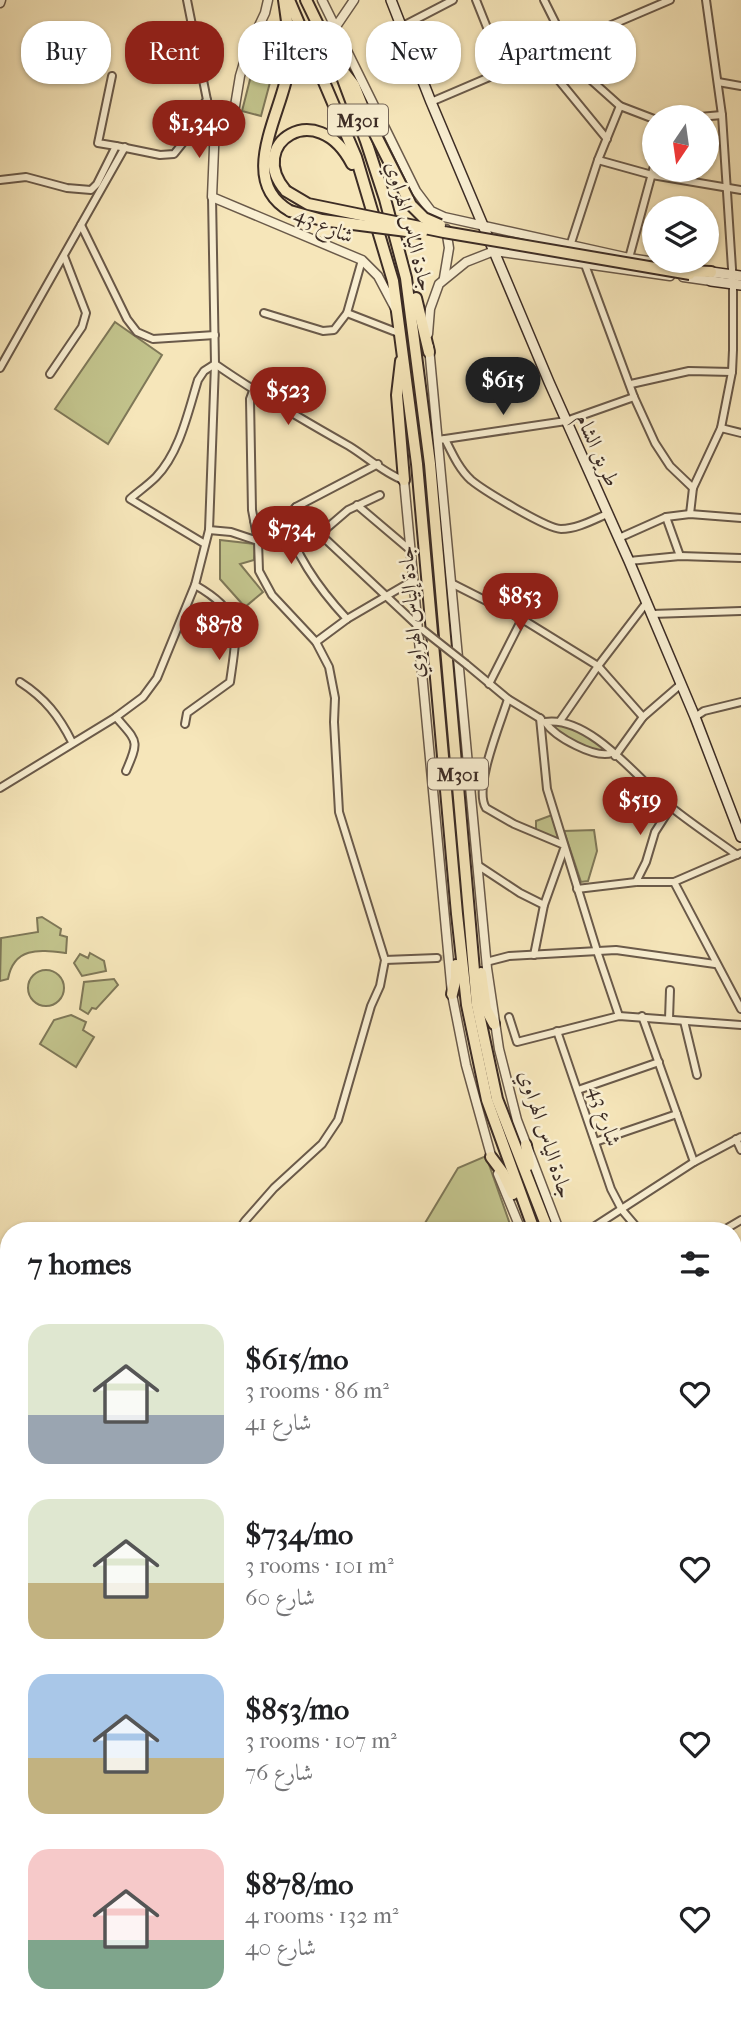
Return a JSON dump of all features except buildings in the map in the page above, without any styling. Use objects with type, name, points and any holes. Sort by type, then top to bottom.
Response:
[{"type":"highway","points":[[286,0],[290,55],[287,80],[267,141],[264,163],[267,185],[276,201],[290,211],[322,220],[463,235]]},
{"type":"highway","name":"جادة إلياس الهراوي","points":[[286,0],[344,125],[393,281],[417,464],[467,1005],[478,1063],[494,1124],[530,1222]]},
{"type":"highway","name":"جادة الياس الهراوي","points":[[306,0],[316,21]]},
{"type":"highway","name":"جادة الياس الهراوي","points":[[345,84],[378,175],[398,245],[411,307]]},
{"type":"highway","points":[[352,84],[411,205],[430,222],[642,260]]},
{"type":"highway","points":[[372,209],[340,144],[313,129],[304,129],[286,136],[276,150],[275,171],[281,186],[291,196],[308,204],[463,235],[642,261]]},
{"type":"highway","points":[[398,245],[413,286],[429,352]]},
{"type":"highway","points":[[702,273],[711,276]]},
{"type":"highway","name":"جادة إلياس الهراوي","points":[[411,307],[430,464],[477,1005],[497,1099],[544,1222]]},
{"type":"highway","points":[[403,352],[397,395],[404,480]]},
{"type":"highway","points":[[452,994],[456,978],[454,936],[457,914]]},
{"type":"highway","points":[[470,930],[477,947],[486,1009],[494,1024]]},
{"type":"highway","points":[[526,1144],[525,1153],[540,1212]]},
{"type":"highway","points":[[491,1157],[503,1173],[517,1203],[527,1215]]},
{"type":"main road","name":"طريق الشام","points":[[391,0],[399,21]]},
{"type":"main road","name":"طريق الشام","points":[[423,84],[566,421],[647,602],[695,716],[741,837]]},
{"type":"main road","points":[[711,276],[737,280]]},
{"type":"street","points":[[0,788],[116,717],[143,697],[157,678],[195,585],[209,530],[215,364],[212,197],[215,124],[206,100],[187,0]]},
{"type":"street","points":[[215,124],[228,121],[234,115],[240,76],[268,0]]},
{"type":"street","points":[[322,0],[332,21]]},
{"type":"street","points":[[340,21],[354,0]]},
{"type":"street","points":[[413,21],[453,0]]},
{"type":"street","points":[[476,0],[485,21]]},
{"type":"street","points":[[544,0],[554,21]]},
{"type":"street","points":[[621,21],[670,0]]},
{"type":"street","points":[[690,514],[693,488],[721,428],[732,372],[737,280],[722,115],[708,1]]},
{"type":"street","points":[[352,62],[416,191],[431,211],[570,246],[642,260]]},
{"type":"street","points":[[112,76],[98,143],[160,155],[174,154],[186,139],[194,114],[206,100]]},
{"type":"street","points":[[430,102],[475,82]]},
{"type":"street","points":[[718,82],[741,86]]},
{"type":"street","points":[[562,84],[607,139]]},
{"type":"street","points":[[595,84],[620,106],[642,114]]},
{"type":"street","points":[[570,246],[598,160],[620,106]]},
{"type":"street","points":[[0,180],[26,177],[67,188],[91,190],[99,181],[116,146]]},
{"type":"street","points":[[0,368],[125,147]]},
{"type":"street","points":[[598,160],[642,172]]},
{"type":"street","points":[[629,258],[650,182]]},
{"type":"street","points":[[696,182],[741,190]]},
{"type":"street","name":"شارع 43","points":[[212,197],[362,260],[378,276],[399,314]]},
{"type":"street","name":"جادة إلياس الهراوي","points":[[444,216],[449,248],[443,280],[435,292],[430,309],[429,352],[441,439],[452,583],[494,1024],[499,1049]]},
{"type":"street","points":[[81,225],[127,319],[143,335],[160,339],[215,335]]},
{"type":"street","points":[[443,280],[466,262],[494,251],[711,276]]},
{"type":"street","points":[[50,374],[82,327],[86,313],[64,256]]},
{"type":"street","points":[[264,313],[328,332],[334,330],[347,313],[362,260]]},
{"type":"street","points":[[584,262],[634,397],[655,443],[670,466],[693,488]]},
{"type":"street","points":[[347,313],[401,334]]},
{"type":"street","points":[[733,350],[741,352]]},
{"type":"street","points":[[215,364],[254,391],[378,464],[393,476],[404,480]]},
{"type":"street","points":[[205,544],[130,499],[157,476],[167,461],[177,445],[198,380],[204,371],[215,364]]},
{"type":"street","points":[[631,384],[689,371],[732,372]]},
{"type":"street","points":[[243,1222],[274,1188],[323,1144],[338,1120],[371,1006],[380,986],[385,960],[339,811],[335,698],[328,667],[316,642],[266,587],[259,571],[258,541],[252,510],[250,399],[254,391]]},
{"type":"street","points":[[607,514],[572,528],[557,529],[471,480],[441,439],[566,421],[634,397]]},
{"type":"street","points":[[721,428],[741,433]]},
{"type":"street","points":[[347,619],[324,595],[289,534],[285,519],[296,507],[378,464]]},
{"type":"street","name":"جادة إلياس الهراوي","points":[[404,480],[412,581],[421,628],[452,994],[466,1065],[491,1157],[518,1222]]},
{"type":"street","points":[[320,534],[357,505],[380,495]]},
{"type":"street","points":[[357,505],[409,549]]},
{"type":"street","points":[[296,507],[320,534],[421,628],[508,699],[542,720],[554,733],[587,750],[614,754]]},
{"type":"street","points":[[619,538],[666,517],[690,514],[741,518]]},
{"type":"street","points":[[666,517],[680,556]]},
{"type":"street","points":[[254,521],[279,518]]},
{"type":"street","points":[[209,530],[230,532],[258,541]]},
{"type":"street","points":[[629,561],[680,556],[741,558]]},
{"type":"street","points":[[316,642],[347,619],[412,581]]},
{"type":"street","points":[[452,583],[522,619],[598,666],[643,717]]},
{"type":"street","points":[[185,724],[187,713],[230,682],[235,647],[235,629],[225,606],[216,597],[195,585]]},
{"type":"street","points":[[560,721],[647,602]]},
{"type":"street","points":[[652,614],[741,611]]},
{"type":"street","points":[[489,684],[522,619]]},
{"type":"street","points":[[20,682],[53,708],[72,742]]},
{"type":"street","points":[[614,754],[643,717],[680,685]]},
{"type":"street","points":[[508,699],[483,782],[483,804],[514,824],[564,847]]},
{"type":"street","points":[[695,716],[704,711],[741,702]]},
{"type":"street","points":[[116,717],[135,740],[137,747],[126,771]]},
{"type":"street","points":[[542,720],[560,721],[603,742],[671,807],[739,854]]},
{"type":"street","points":[[542,720],[547,789],[620,1016]]},
{"type":"street","points":[[636,882],[646,862],[655,832],[671,807]]},
{"type":"street","points":[[534,955],[544,905],[564,847]]},
{"type":"street","points":[[577,889],[636,882],[674,882],[739,854]]},
{"type":"street","points":[[479,866],[544,905]]},
{"type":"street","points":[[674,882],[741,1009]]},
{"type":"street","points":[[488,959],[635,951],[715,964]]},
{"type":"street","points":[[385,960],[437,958]]},
{"type":"street","points":[[669,1019],[670,990]]},
{"type":"street","points":[[509,1017],[517,1042],[620,1016],[741,1025]]},
{"type":"street","points":[[642,1016],[694,1162]]},
{"type":"street","points":[[684,1021],[696,1075]]},
{"type":"street","name":"شارع 43","points":[[557,1031],[611,1189],[632,1222]]},
{"type":"street","name":"جادة الياس الهراوي","points":[[499,1049],[526,1144],[556,1222]]},
{"type":"street","points":[[578,1090],[659,1062]]},
{"type":"street","points":[[595,1142],[677,1114]]},
{"type":"street","points":[[602,1222],[694,1162],[738,1138],[741,1150]]},
{"type":"green space","points":[[249,84],[270,84],[261,116],[242,111]]},
{"type":"green space","points":[[115,322],[162,355],[108,444],[55,409]]},
{"type":"green space","points":[[220,540],[255,544],[254,560],[240,564],[263,592],[245,607],[220,579]]},
{"type":"green space","points":[[554,721],[585,732],[612,753],[587,750],[550,729]]},
{"type":"green space","points":[[552,815],[563,845],[536,834],[536,821]]},
{"type":"green space","points":[[594,830],[597,851],[588,881],[581,882],[564,831]]},
{"type":"green space","points":[[42,917],[61,929],[60,935],[67,937],[66,953],[38,951],[22,955],[11,968],[8,979],[0,981],[1,938],[38,932],[37,918]]},
{"type":"green space","points":[[90,953],[104,961],[106,971],[82,976],[74,963],[80,954],[88,958]]},
{"type":"green space","points":[[46,970],[59,975],[64,988],[59,1001],[46,1006],[33,1001],[28,988],[33,975]]},
{"type":"green space","points":[[114,979],[118,985],[96,1009],[92,1008],[88,1014],[80,1009],[84,982]]},
{"type":"green space","points":[[71,1015],[86,1022],[83,1030],[94,1037],[76,1067],[40,1044],[54,1020]]},
{"type":"green space","points":[[486,1156],[509,1222],[426,1222],[458,1168]]},
{"type":"tunnel","points":[[437,958],[490,955]]}]
